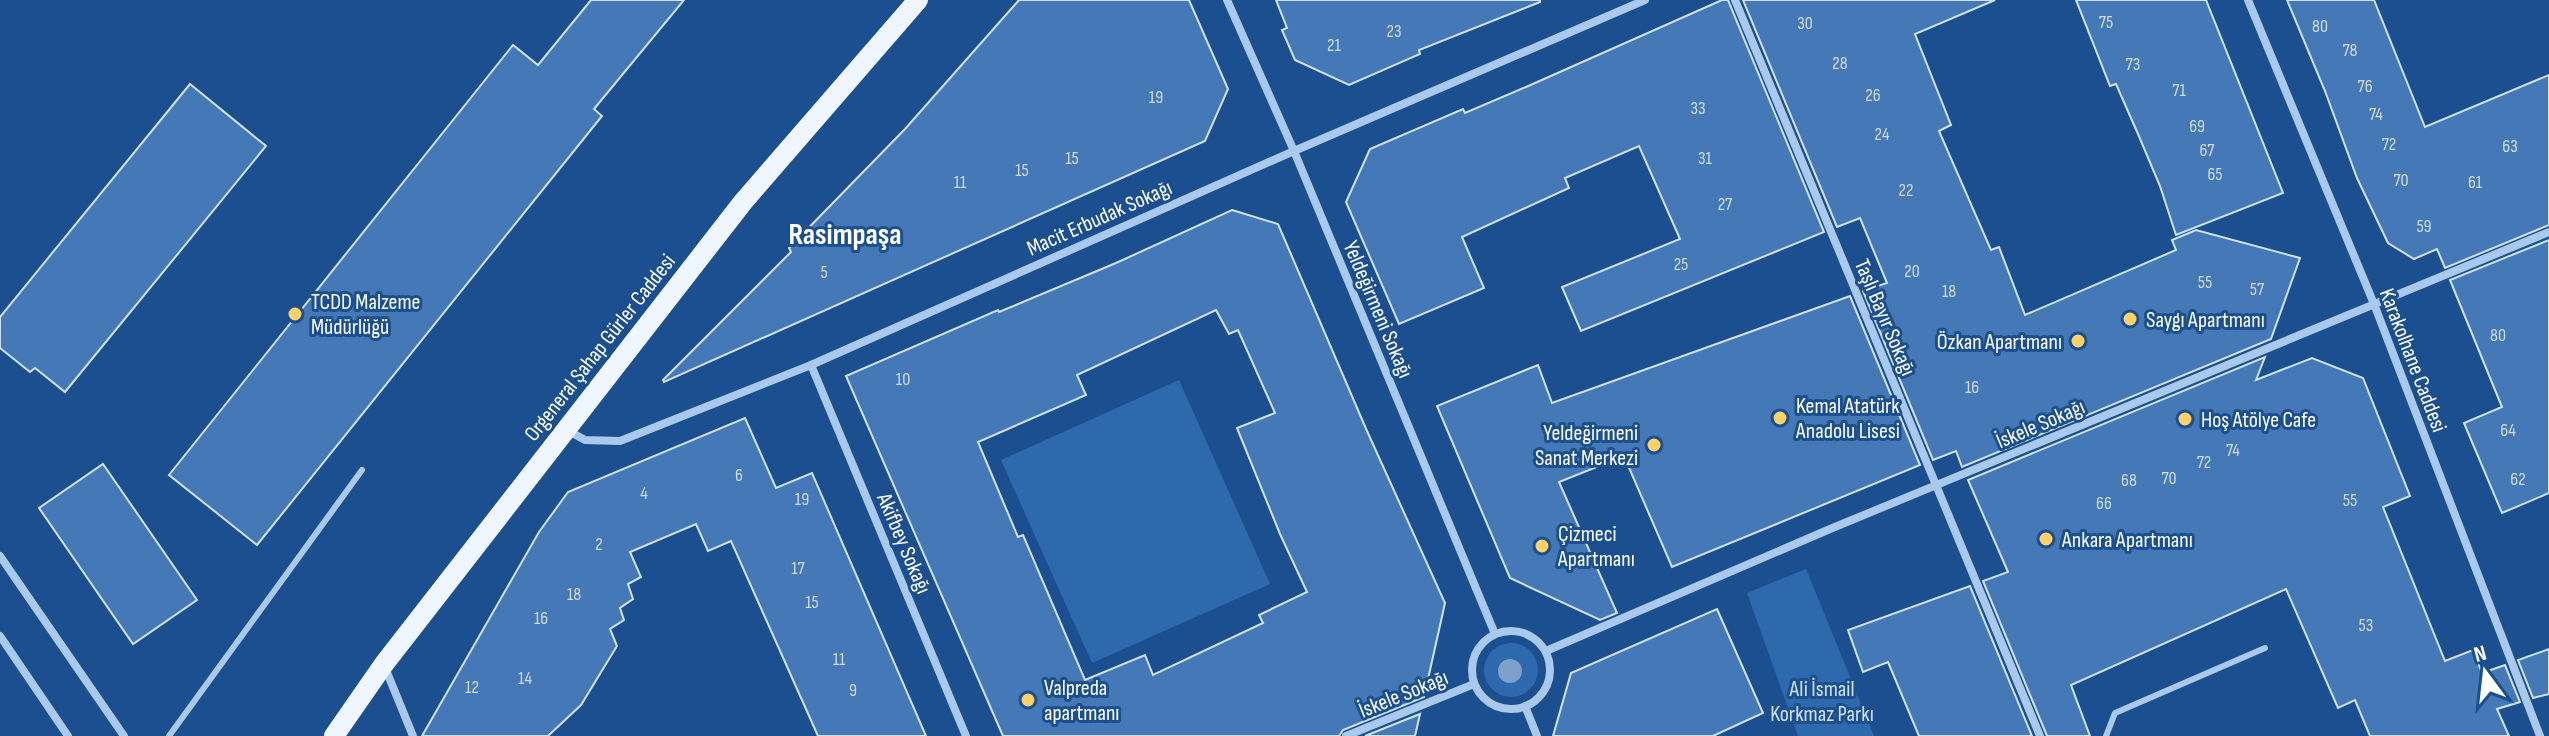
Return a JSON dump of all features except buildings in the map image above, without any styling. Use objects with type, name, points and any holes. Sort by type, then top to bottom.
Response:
[{"type":"main road","name":"Orgeneral Şahap Gürler Caddesi","points":[[334,736],[384,664],[743,202],[918,0]]},
{"type":"street","name":"Yeldeğirmeni Sokağı","points":[[1227,0],[1294,151],[1495,634]]},
{"type":"street","name":"Macit Erbudak Sokağı","points":[[565,429],[585,440],[620,441],[811,365],[1645,0]]},
{"type":"street","name":"Taşlı Bayır Sokağı","points":[[1735,0],[2040,736]]},
{"type":"street","name":"Karakolhane Caddesi","points":[[2248,0],[2374,304],[2540,736]]},
{"type":"street","name":"İskele Sokağı","points":[[1546,651],[1936,485],[2549,232]]},
{"type":"street","name":"Akifbey Sokağı","points":[[811,365],[966,736]]},
{"type":"street","points":[[0,556],[124,736]]},
{"type":"street","points":[[1520,631],[1531,635],[1546,651],[1551,665],[1550,678],[1537,699],[1525,706],[1502,708],[1490,703],[1474,684],[1472,660],[1477,649],[1495,634],[1520,631]]},
{"type":"street","points":[[0,636],[68,736]]},
{"type":"street","points":[[384,664],[413,736]]},
{"type":"street","name":"İskele Sokağı","points":[[1346,736],[1474,684]]},
{"type":"street","points":[[1525,706],[1537,736]]},
{"type":"lane","points":[[169,736],[362,470]]},
{"type":"lane","points":[[2106,736],[2115,713],[2265,648]]},
{"type":"green space","points":[[1179,380],[1270,584],[1092,663],[1001,460]]},
{"type":"green space","name":"Ali İsmail Korkmaz Parkı","points":[[1806,569],[1874,736],[1798,736],[1747,593]]},
{"type":"green space","points":[[1511,643],[1530,651],[1538,670],[1530,689],[1511,697],[1492,689],[1484,670],[1492,651]]},
{"type":"place","name":"TCDD Malzeme Müdürlüğü","points":[[295,314]]},
{"type":"place","name":"Saygı Apartmanı","points":[[2130,319]]},
{"type":"place","name":"Özkan Apartmanı","points":[[2078,341]]},
{"type":"place","name":"Kemal Atatürk Anadolu Lisesi","points":[[1780,418]]},
{"type":"place","name":"Hoş Atölye Cafe","points":[[2185,419]]},
{"type":"place","name":"Yeldeğirmeni Sanat Merkezi","points":[[1654,445]]},
{"type":"place","name":"Ankara Apartmanı","points":[[2046,539]]},
{"type":"place","name":"Çizmeci Apartmanı","points":[[1542,546]]},
{"type":"place","name":"Valpreda apartmanı","points":[[1028,700]]},
{"type":"district","name":"Rasimpaşa","points":[[845,234]]}]
